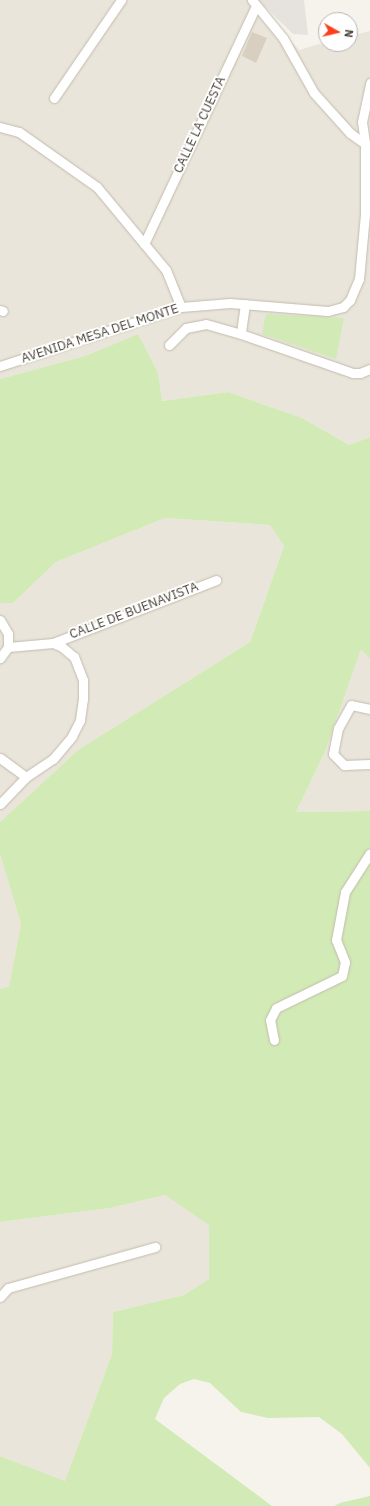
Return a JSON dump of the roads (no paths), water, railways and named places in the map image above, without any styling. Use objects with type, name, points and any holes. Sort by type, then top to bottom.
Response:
[{"type":"street","points":[[54,98],[121,0]]},
{"type":"street","points":[[254,3],[283,38],[314,93],[350,133],[368,146]]},
{"type":"street","name":"CALLE LA CUESTA","points":[[144,244],[254,3]]},
{"type":"street","name":"AVENIDA MESA DEL MONTE","points":[[0,366],[181,307],[245,304],[328,311],[343,307],[350,300],[359,280],[365,214],[368,146],[362,122],[370,82]]},
{"type":"street","points":[[0,127],[20,132],[97,187],[166,270],[181,307]]},
{"type":"street","points":[[241,334],[245,304]]},
{"type":"street","points":[[169,345],[186,328],[206,324],[241,334],[353,373],[360,373],[370,368]]},
{"type":"street","name":"CALLE DE BUENAVISTA","points":[[8,647],[53,643],[216,580]]},
{"type":"street","points":[[0,620],[8,634],[8,647],[0,658]]},
{"type":"street","points":[[0,804],[26,777],[53,759],[72,736],[80,720],[83,680],[74,657],[53,643]]},
{"type":"street","points":[[370,709],[351,705],[338,728],[333,754],[344,765],[370,764]]},
{"type":"street","points":[[0,758],[26,777]]},
{"type":"street","points":[[274,1040],[270,1020],[276,1008],[342,976],[345,962],[336,940],[345,892],[370,853]]},
{"type":"street","points":[[0,1297],[8,1288],[155,1247]]}]
